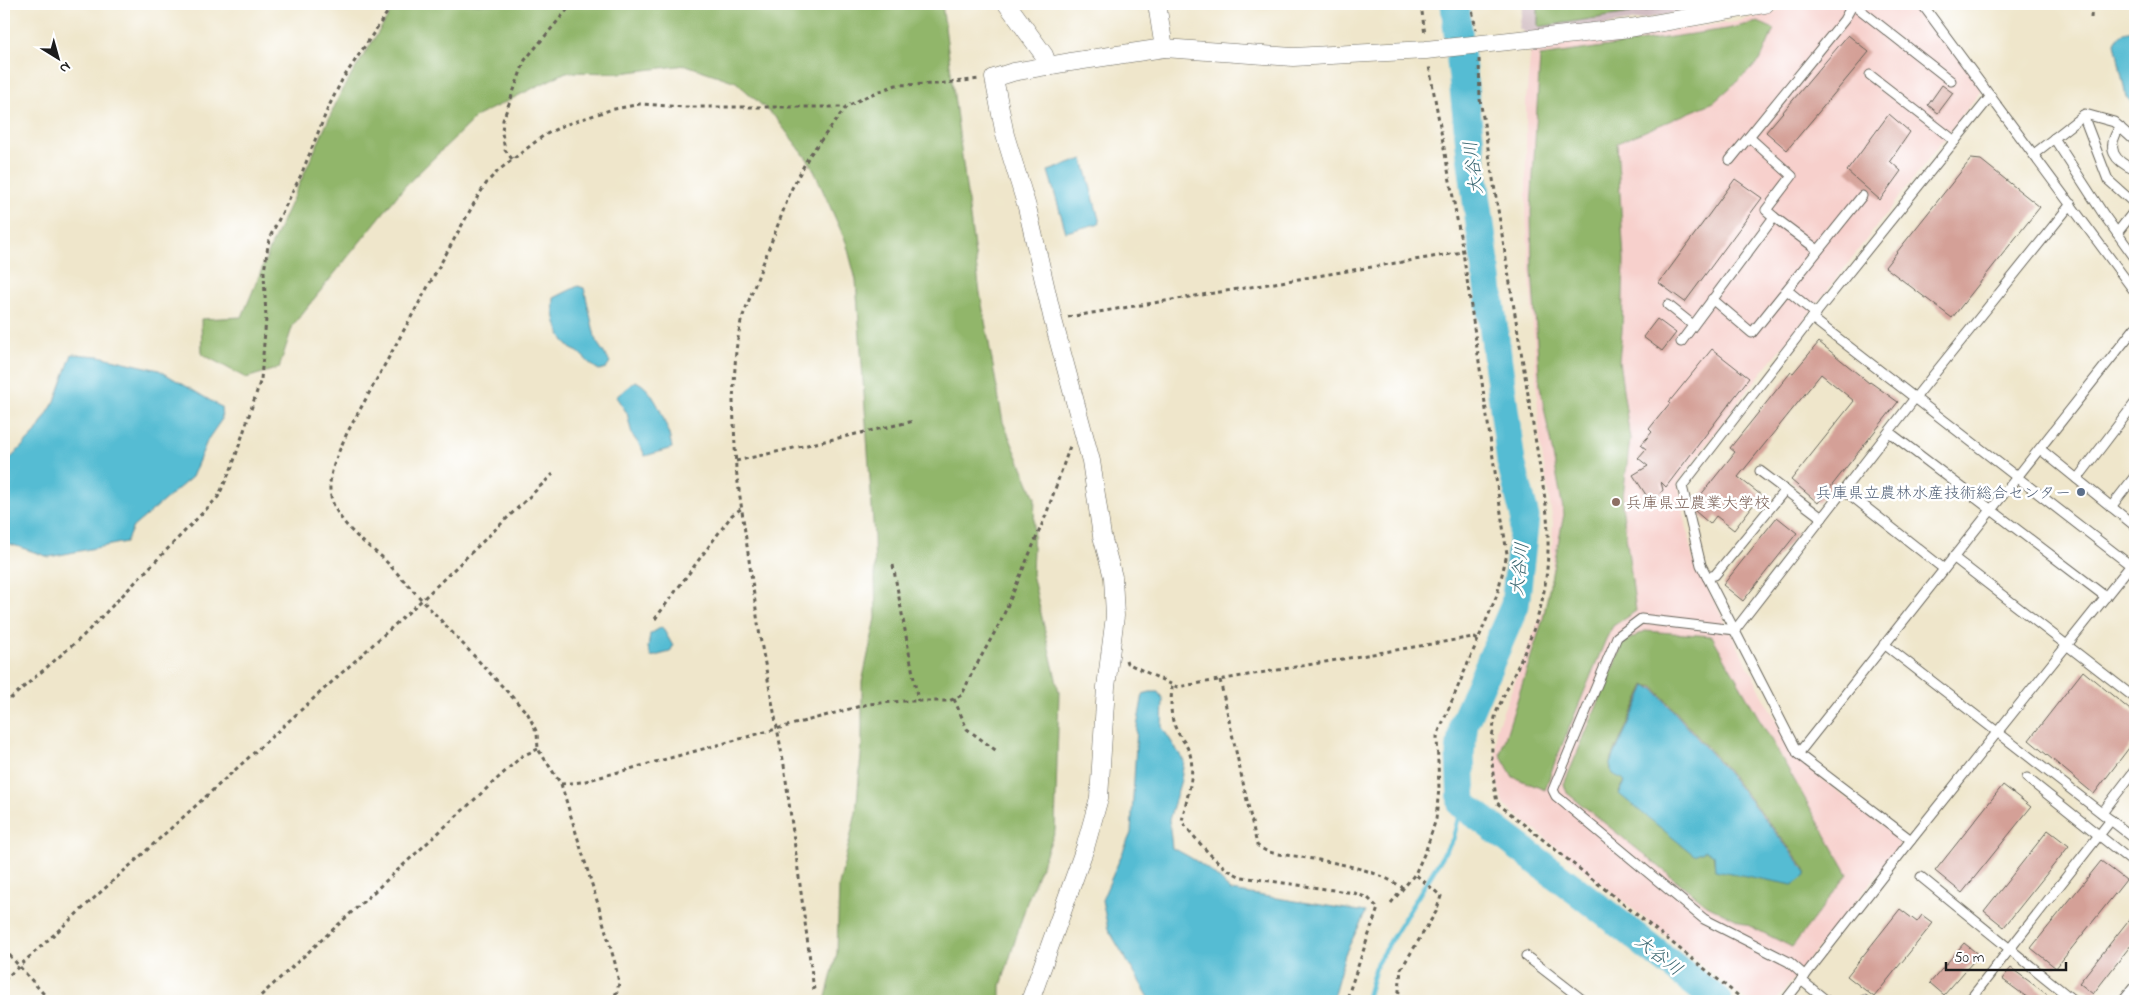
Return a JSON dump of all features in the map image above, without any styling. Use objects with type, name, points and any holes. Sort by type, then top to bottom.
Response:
[{"type":"street","points":[[1008,4],[1044,55],[1048,66]]},
{"type":"street","points":[[1157,4],[1164,48]]},
{"type":"street","points":[[1030,1001],[1085,848],[1099,798],[1106,687],[1115,616],[1112,577],[1102,536],[1092,461],[1053,320],[1027,207],[1005,135],[994,78],[1048,66],[1164,48],[1293,57],[1430,50],[1630,28],[1765,4]]},
{"type":"lane","points":[[1730,160],[1844,20],[1853,4],[1951,81]]},
{"type":"lane","points":[[1922,4],[2135,292]]},
{"type":"lane","points":[[1870,74],[1955,142]]},
{"type":"lane","points":[[1911,840],[1798,754],[1701,565],[1682,486],[1814,316],[1991,96]]},
{"type":"lane","points":[[2034,154],[2085,114],[2114,122],[2135,141]]},
{"type":"lane","points":[[2083,115],[2108,180],[2135,204]]},
{"type":"lane","points":[[2120,127],[2115,135],[2113,152],[2118,161],[2135,170]]},
{"type":"lane","points":[[1749,137],[1792,176],[1766,210],[1818,250]]},
{"type":"lane","points":[[2054,138],[2117,233],[2134,253]]},
{"type":"lane","points":[[1712,300],[1752,333],[1862,196]]},
{"type":"lane","points":[[1735,630],[1888,432],[2071,204]]},
{"type":"lane","points":[[2117,233],[2135,210]]},
{"type":"lane","points":[[1681,342],[1774,217]]},
{"type":"lane","points":[[1785,1001],[1911,840],[2106,597],[2134,565],[1915,398],[1814,316],[1787,290]]},
{"type":"lane","points":[[1668,305],[1693,326]]},
{"type":"lane","points":[[1798,754],[2135,328]]},
{"type":"lane","points":[[2076,479],[2135,403]]},
{"type":"lane","points":[[1888,432],[2106,597]]},
{"type":"lane","points":[[2040,449],[2135,526]]},
{"type":"lane","points":[[1760,471],[1822,518]]},
{"type":"lane","points":[[2111,507],[2135,476]]},
{"type":"lane","points":[[1707,577],[1715,575],[1785,490]]},
{"type":"lane","points":[[1844,490],[1944,569]]},
{"type":"lane","points":[[1953,557],[2135,698]]},
{"type":"lane","points":[[1735,630],[1641,619],[1617,637],[1553,790],[1556,796],[1704,919],[1789,962],[1828,1001]]},
{"type":"lane","points":[[1884,644],[2135,839]]},
{"type":"lane","points":[[2102,813],[2135,770]]},
{"type":"lane","points":[[2027,778],[2135,864]]},
{"type":"lane","points":[[1969,1001],[2111,820]]},
{"type":"lane","points":[[1921,877],[2074,1001]]},
{"type":"lane","points":[[1526,956],[1584,1001]]},
{"type":"lane","points":[[2123,1001],[2135,986]]},
{"type":"path","points":[[4,704],[82,636],[218,497],[232,467],[261,379],[266,319],[264,272],[269,240],[342,80],[393,4]]},
{"type":"path","points":[[512,159],[505,150],[502,134],[504,120],[525,60],[572,4]]},
{"type":"path","points":[[1391,903],[1416,875],[1426,850],[1436,819],[1439,788],[1438,736],[1497,595],[1507,554],[1462,252],[1422,4]]},
{"type":"path","points":[[1471,4],[1480,99],[1546,505],[1549,535],[1548,562],[1536,622],[1496,713],[1492,776],[1497,803],[1745,1001]]},
{"type":"path","points":[[2091,18],[2092,4]]},
{"type":"path","points":[[814,990],[784,765],[760,637],[736,461],[733,401],[736,350],[741,321],[792,188],[809,156],[846,107],[867,96],[896,85],[937,84],[994,78]]},
{"type":"path","points":[[610,1001],[617,992],[619,983],[615,963],[561,784],[538,749],[536,733],[528,714],[382,557],[359,539],[332,505],[330,484],[336,459],[347,433],[478,196],[488,181],[512,159],[542,136],[564,125],[610,110],[640,104],[846,107]]},
{"type":"path","points":[[1053,320],[1462,252]]},
{"type":"path","points":[[736,461],[914,421]]},
{"type":"path","points":[[561,784],[582,782],[868,704],[949,701],[962,695],[970,675],[1001,622],[1046,514],[1065,464],[1074,431],[1081,425]]},
{"type":"path","points":[[4,980],[422,600],[552,474]]},
{"type":"path","points":[[654,619],[732,515],[742,508]]},
{"type":"path","points":[[893,565],[918,701]]},
{"type":"path","points":[[1125,654],[1127,663],[1177,687],[1472,637],[1478,640]]},
{"type":"path","points":[[1220,680],[1257,845],[1263,850],[1283,855],[1298,856],[1370,872],[1390,879],[1404,888]]},
{"type":"path","points":[[1172,686],[1170,715],[1176,730],[1188,748],[1192,772],[1182,822],[1198,840],[1230,872],[1242,877],[1354,893],[1368,898],[1378,908],[1346,1001]]},
{"type":"path","points":[[954,699],[967,729],[998,752]]},
{"type":"path","points":[[255,1001],[522,756],[538,749]]},
{"type":"path","points":[[1398,1001],[1401,969],[1436,912],[1441,896],[1416,875]]},
{"type":"path","points":[[4,949],[50,1001]]},
{"type":"path","points":[[531,1001],[543,998],[564,1001]]},
{"type":"shaded area","points":[[1523,4],[1731,4],[1530,38],[1519,28]]},
{"type":"shaded area","name":"兵庫県立農業大学校","points":[[1801,4],[1917,4],[1983,88],[1806,318],[1737,403],[1678,483],[1693,559],[1795,758],[1898,837],[1900,846],[1776,1001],[1747,1001],[1503,804],[1496,778],[1496,729],[1551,591],[1553,522],[1540,441],[1526,212],[1526,101],[1531,47],[1736,22]]},
{"type":"green space","points":[[396,4],[942,4],[980,293],[1003,422],[1035,498],[1032,574],[1059,692],[1055,831],[1027,902],[1001,986],[1001,1001],[825,1001],[837,953],[839,885],[856,813],[862,744],[862,682],[876,618],[874,537],[856,280],[846,242],[811,164],[775,117],[736,82],[686,65],[621,73],[566,72],[477,116],[405,186],[293,325],[279,368],[246,378],[202,354],[201,319],[242,317],[272,244],[342,90]]},
{"type":"green space","points":[[1538,4],[1690,4],[1538,27]]},
{"type":"green space","points":[[1758,22],[1774,29],[1760,61],[1714,102],[1617,143],[1624,260],[1622,331],[1619,361],[1630,439],[1622,505],[1636,611],[1613,626],[1606,639],[1545,790],[1513,777],[1500,754],[1543,619],[1564,514],[1540,386],[1532,270],[1531,211],[1540,56],[1727,29]]},
{"type":"green space","points":[[1645,631],[1712,636],[1848,874],[1792,947],[1707,905],[1567,793],[1564,784],[1624,642]],"holes":[[[1645,685],[1654,687],[1728,771],[1806,869],[1806,873],[1793,883],[1715,869],[1713,853],[1705,848],[1693,853],[1619,792],[1625,781],[1623,777],[1611,772],[1610,762]]]},
{"type":"water","points":[[2135,31],[2135,105],[2126,97],[2115,43],[2118,37],[2123,34]]},
{"type":"water","points":[[1083,159],[1100,223],[1066,232],[1048,171]]},
{"type":"water","points":[[578,286],[584,288],[596,341],[610,362],[606,368],[599,370],[578,352],[570,348],[558,329],[554,298]]},
{"type":"water","points":[[72,354],[99,356],[159,370],[221,407],[222,419],[208,439],[192,477],[133,527],[126,542],[49,557],[4,542],[4,465],[36,432],[55,401]]},
{"type":"water","points":[[635,381],[649,391],[655,400],[668,430],[672,448],[645,456],[632,435],[627,413],[616,397]]},
{"type":"water","points":[[662,627],[673,646],[670,652],[651,657],[648,648],[650,634]]},
{"type":"water","points":[[1646,686],[1654,689],[1728,773],[1806,871],[1806,875],[1793,885],[1715,870],[1714,855],[1706,850],[1694,855],[1619,794],[1625,782],[1623,779],[1612,774],[1610,764]]},
{"type":"water","points":[[1158,692],[1163,699],[1162,727],[1184,761],[1181,780],[1169,820],[1172,848],[1204,867],[1231,891],[1366,912],[1345,954],[1332,1001],[1151,1001],[1108,929],[1102,900],[1131,833],[1137,727],[1143,694]]},
{"type":"building","points":[[1848,35],[1869,52],[1787,150],[1766,132]]},
{"type":"building","points":[[1942,85],[1953,93],[1938,113],[1928,105]]},
{"type":"building","points":[[1889,114],[1910,132],[1890,161],[1901,171],[1880,200],[1847,171]]},
{"type":"building","points":[[1971,159],[1981,160],[2040,207],[1952,318],[1885,267]]},
{"type":"building","points":[[1735,179],[1762,198],[1685,302],[1659,283]]},
{"type":"building","points":[[1657,319],[1676,333],[1662,351],[1643,337]]},
{"type":"building","points":[[1819,342],[1869,383],[1898,402],[1818,503],[1791,480],[1854,401],[1821,374],[1738,477],[1761,495],[1734,530],[1716,516],[1710,524],[1695,511],[1701,505],[1696,501],[1735,452],[1730,448],[1791,372],[1793,373]]},
{"type":"building","points":[[1712,349],[1749,378],[1666,487],[1661,482],[1663,490],[1652,504],[1633,475],[1648,466],[1638,458],[1646,449],[1641,445],[1652,432],[1649,429]]},
{"type":"building","points":[[1777,517],[1797,533],[1743,601],[1723,585]]},
{"type":"building","points":[[2083,671],[2135,714],[2135,740],[2094,794],[2029,740]]},
{"type":"building","points":[[2003,785],[2031,807],[1962,893],[1935,871]]},
{"type":"building","points":[[2048,830],[2069,846],[2004,927],[1984,911]]},
{"type":"building","points":[[2101,861],[2126,880],[2056,968],[2031,948]]},
{"type":"building","points":[[1900,909],[1917,922],[1922,915],[1933,923],[1874,997],[1847,976]]},
{"type":"building","points":[[2135,912],[2135,940],[2093,994],[2079,983]]},
{"type":"building","points":[[1964,943],[1979,955],[1944,995],[1930,983]]},
{"type":"building","points":[[2011,968],[2056,1001],[2032,1001],[2002,979]]},
{"type":"waterway","name":"大谷川","points":[[1455,4],[1471,155],[1511,462],[1525,517],[1515,605],[1464,723],[1460,753],[1462,804],[1718,1001]]},
{"type":"waterway","points":[[1366,1001],[1377,963],[1453,839],[1462,804]]},
{"type":"place","name":"兵庫県立農林水産技術総合センター","points":[[2081,492]]},
{"type":"place","name":"兵庫県立農業大学校","points":[[1616,502]]}]
